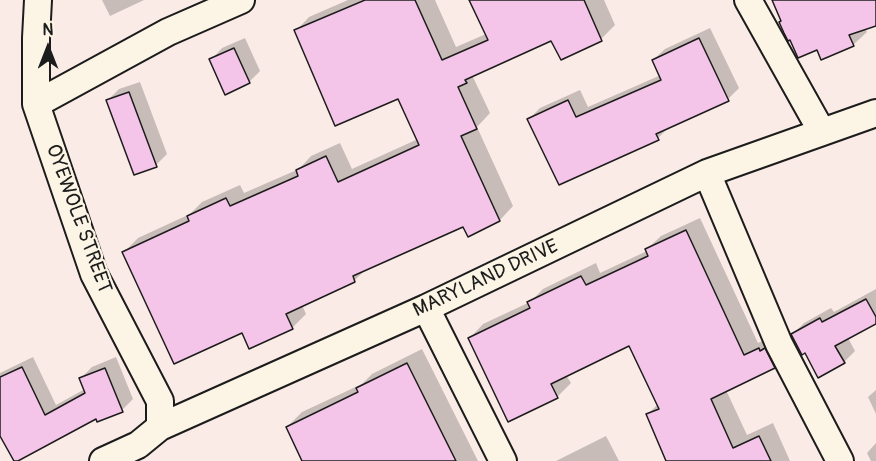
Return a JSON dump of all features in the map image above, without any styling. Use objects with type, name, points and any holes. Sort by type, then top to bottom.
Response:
[{"type":"street","name":"OYEWOLE STREET","points":[[38,0],[36,104],[94,274],[160,401],[160,428]]},
{"type":"street","points":[[36,104],[168,32],[241,0]]},
{"type":"street","points":[[748,0],[822,132]]},
{"type":"street","name":"MARYLAND DRIVE","points":[[103,461],[138,445],[160,428],[426,308],[707,173],[876,113]]},
{"type":"street","points":[[707,173],[779,344],[840,461]]},
{"type":"street","points":[[426,308],[503,461]]},
{"type":"building","points":[[365,0],[415,0],[442,60],[488,40],[469,0],[584,0],[602,41],[561,60],[551,41],[465,80],[467,83],[458,87],[477,129],[461,136],[500,221],[468,237],[463,227],[353,276],[355,282],[286,314],[293,329],[249,349],[242,333],[174,364],[122,252],[189,221],[187,216],[226,198],[230,206],[298,176],[296,170],[326,156],[338,182],[419,145],[398,99],[335,126],[294,30]]},
{"type":"building","points":[[772,0],[876,0],[876,26],[849,35],[854,46],[821,60],[817,50],[798,58],[779,22],[781,21]]},
{"type":"building","points":[[699,38],[729,101],[656,134],[659,140],[559,185],[527,119],[568,100],[576,117],[661,80],[652,60]]},
{"type":"building","points":[[234,48],[250,83],[225,95],[209,59]]},
{"type":"building","points":[[129,92],[157,167],[134,175],[106,100]]},
{"type":"building","points":[[686,230],[744,355],[759,348],[760,351],[765,348],[775,368],[711,399],[733,448],[759,436],[771,461],[666,461],[646,414],[659,409],[629,346],[551,384],[558,398],[508,422],[468,338],[530,308],[527,302],[581,276],[586,285],[648,256],[645,249]]},
{"type":"building","points":[[866,299],[876,317],[876,324],[835,346],[845,363],[818,378],[805,353],[802,355],[791,334],[820,318],[822,322]]},
{"type":"building","points":[[407,363],[456,461],[302,461],[286,427],[358,392],[356,388]]},
{"type":"building","points":[[22,367],[45,415],[85,393],[79,378],[105,368],[123,412],[97,422],[96,419],[18,461],[14,461],[0,436],[0,377]]}]
